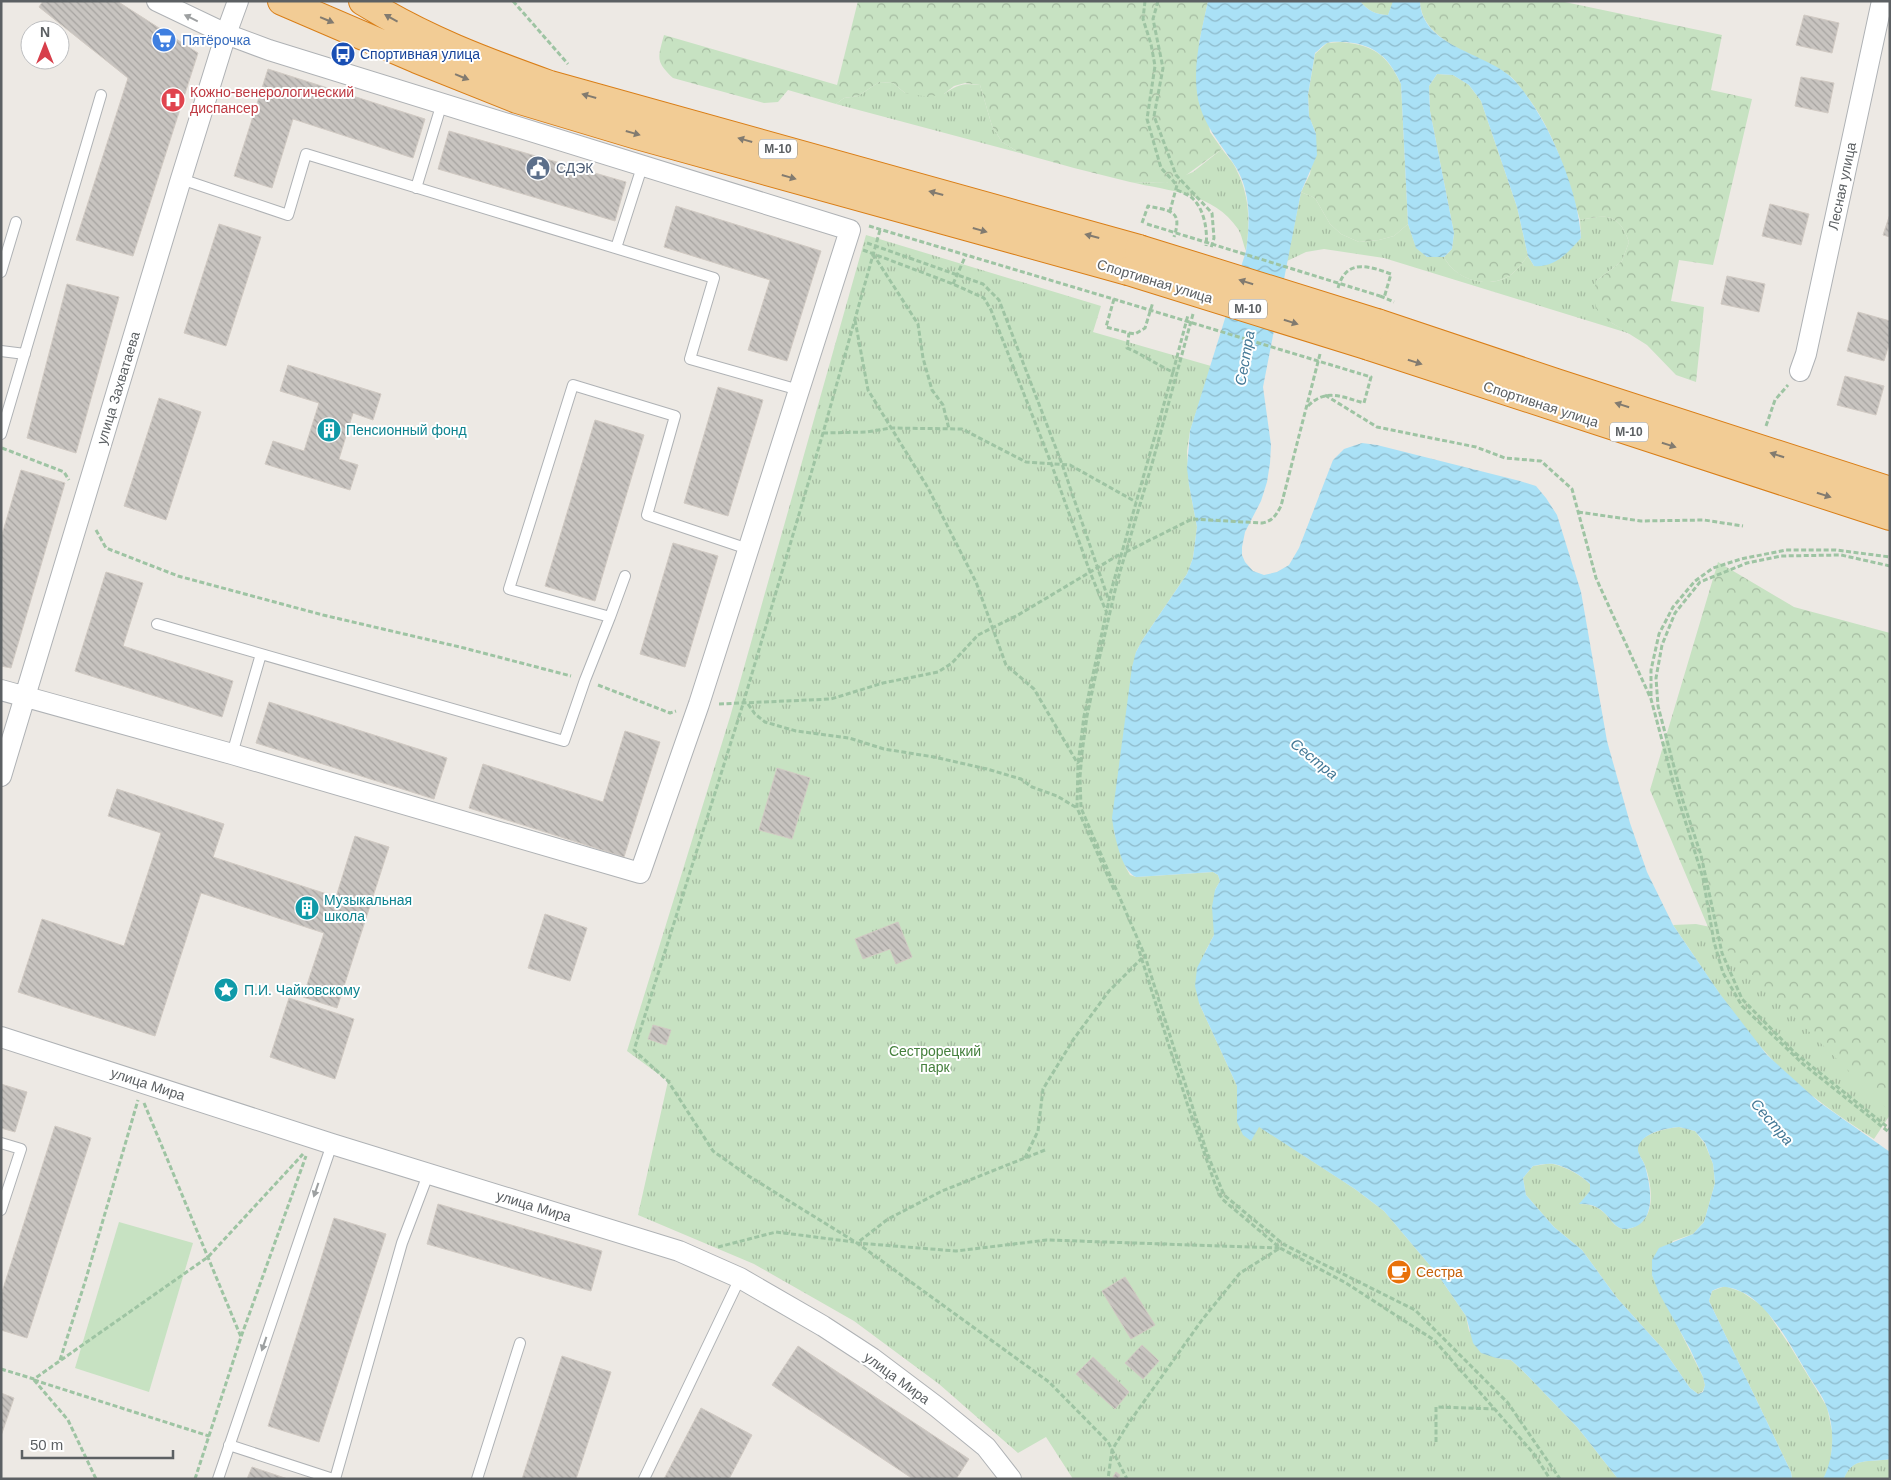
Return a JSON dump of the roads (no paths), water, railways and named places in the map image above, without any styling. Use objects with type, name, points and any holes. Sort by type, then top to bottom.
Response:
[{"type":"highway","name":"М-10","points":[[282,1],[419,47]]},
{"type":"highway","name":"М-10","points":[[363,1],[419,47]]},
{"type":"highway","name":"Спортивная улица","points":[[419,47],[517,98],[609,126],[1139,242],[1377,316],[1556,383],[1890,491]]},
{"type":"highway","name":"Спортивная улица","points":[[1377,316],[1890,516]]},
{"type":"street","points":[[1,690],[232,754],[640,873],[699,704],[850,230],[268,50],[226,34],[158,1]]},
{"type":"street","name":"улица Захватаева","points":[[1,776],[181,179],[238,1]]},
{"type":"street","name":"Лесная улица","points":[[1800,371],[1808,345],[1882,1]]},
{"type":"street","name":"улица Мира","points":[[1,1037],[332,1144],[429,1172],[679,1251],[740,1278],[823,1326],[901,1380],[986,1447],[1011,1479]]},
{"type":"lane","points":[[1,434],[101,95]]},
{"type":"lane","points":[[416,188],[442,103]]},
{"type":"lane","points":[[181,179],[288,215],[306,154],[714,278],[690,359],[799,390]]},
{"type":"lane","points":[[616,248],[642,167]]},
{"type":"lane","points":[[1,272],[16,222]]},
{"type":"lane","points":[[1,351],[25,354]]},
{"type":"lane","points":[[610,617],[509,589],[573,385],[676,416],[646,515],[748,548]]},
{"type":"lane","points":[[157,624],[564,741],[625,576]]},
{"type":"lane","points":[[232,754],[261,654]]},
{"type":"lane","points":[[1,1142],[21,1149],[1,1210]]},
{"type":"lane","points":[[218,1479],[332,1144]]},
{"type":"lane","points":[[230,1445],[334,1479],[402,1243],[429,1172]]},
{"type":"lane","points":[[644,1479],[740,1278]]},
{"type":"lane","points":[[477,1479],[520,1342]]},
{"type":"water","points":[[1208,1],[1360,1],[1372,11],[1388,15],[1393,1],[1420,1],[1423,16],[1431,29],[1443,39],[1502,70],[1513,79],[1537,111],[1559,153],[1574,198],[1581,238],[1566,254],[1554,262],[1548,265],[1534,266],[1528,256],[1517,207],[1481,101],[1469,85],[1453,75],[1437,74],[1429,86],[1430,111],[1454,233],[1452,249],[1444,257],[1427,257],[1416,248],[1408,224],[1401,84],[1392,67],[1380,54],[1366,46],[1346,42],[1329,42],[1315,53],[1308,95],[1309,116],[1316,134],[1317,155],[1301,192],[1263,387],[1271,445],[1267,482],[1261,501],[1245,532],[1242,555],[1253,571],[1264,575],[1277,572],[1289,565],[1299,548],[1333,460],[1344,449],[1362,443],[1377,445],[1520,481],[1536,486],[1546,498],[1557,515],[1581,592],[1607,741],[1630,823],[1647,872],[1673,925],[1720,994],[1767,1055],[1819,1102],[1890,1152],[1890,1459],[1857,1464],[1847,1472],[1844,1479],[1823,1479],[1831,1453],[1832,1435],[1830,1417],[1823,1398],[1774,1320],[1752,1298],[1740,1291],[1723,1287],[1712,1291],[1709,1301],[1791,1472],[1792,1479],[1618,1479],[1578,1428],[1521,1369],[1511,1360],[1481,1353],[1473,1343],[1466,1316],[1438,1275],[1384,1211],[1355,1189],[1259,1127],[1251,1141],[1243,1135],[1237,1122],[1237,1086],[1199,1003],[1195,986],[1197,968],[1214,935],[1212,907],[1215,890],[1220,881],[1218,875],[1213,872],[1136,877],[1122,860],[1112,818],[1132,667],[1136,652],[1187,574],[1193,558],[1197,527],[1187,468],[1190,431],[1246,251],[1249,220],[1247,199],[1242,179],[1205,119],[1196,87],[1200,38]],"holes":[[[1679,1127],[1695,1131],[1705,1143],[1713,1164],[1715,1183],[1704,1222],[1693,1234],[1659,1248],[1652,1260],[1652,1275],[1659,1293],[1703,1377],[1705,1385],[1703,1392],[1698,1394],[1690,1388],[1663,1349],[1617,1298],[1582,1250],[1554,1227],[1526,1195],[1523,1178],[1533,1166],[1554,1164],[1569,1169],[1590,1184],[1590,1191],[1579,1204],[1597,1207],[1616,1226],[1627,1229],[1637,1226],[1644,1220],[1650,1204],[1649,1184],[1644,1163],[1638,1150],[1639,1145],[1651,1134],[1669,1128]]]},
{"type":"place","name":"Пятёрочка","points":[[164,40]]},
{"type":"place","name":"Спортивная улица","points":[[343,54]]},
{"type":"place","name":"Кожно-венерологический диспансер","points":[[173,100]]},
{"type":"place","name":"СДЭК","points":[[538,168]]},
{"type":"place","name":"Пенсионный фонд","points":[[329,430]]},
{"type":"place","name":"Музыкальная школа","points":[[307,908]]},
{"type":"place","name":"П.И. Чайковскому","points":[[226,990]]},
{"type":"place","name":"Сестра","points":[[1399,1272]]},
{"type":"park label","name":"Сестрорецкий парк","points":[[935,1060]]}]
